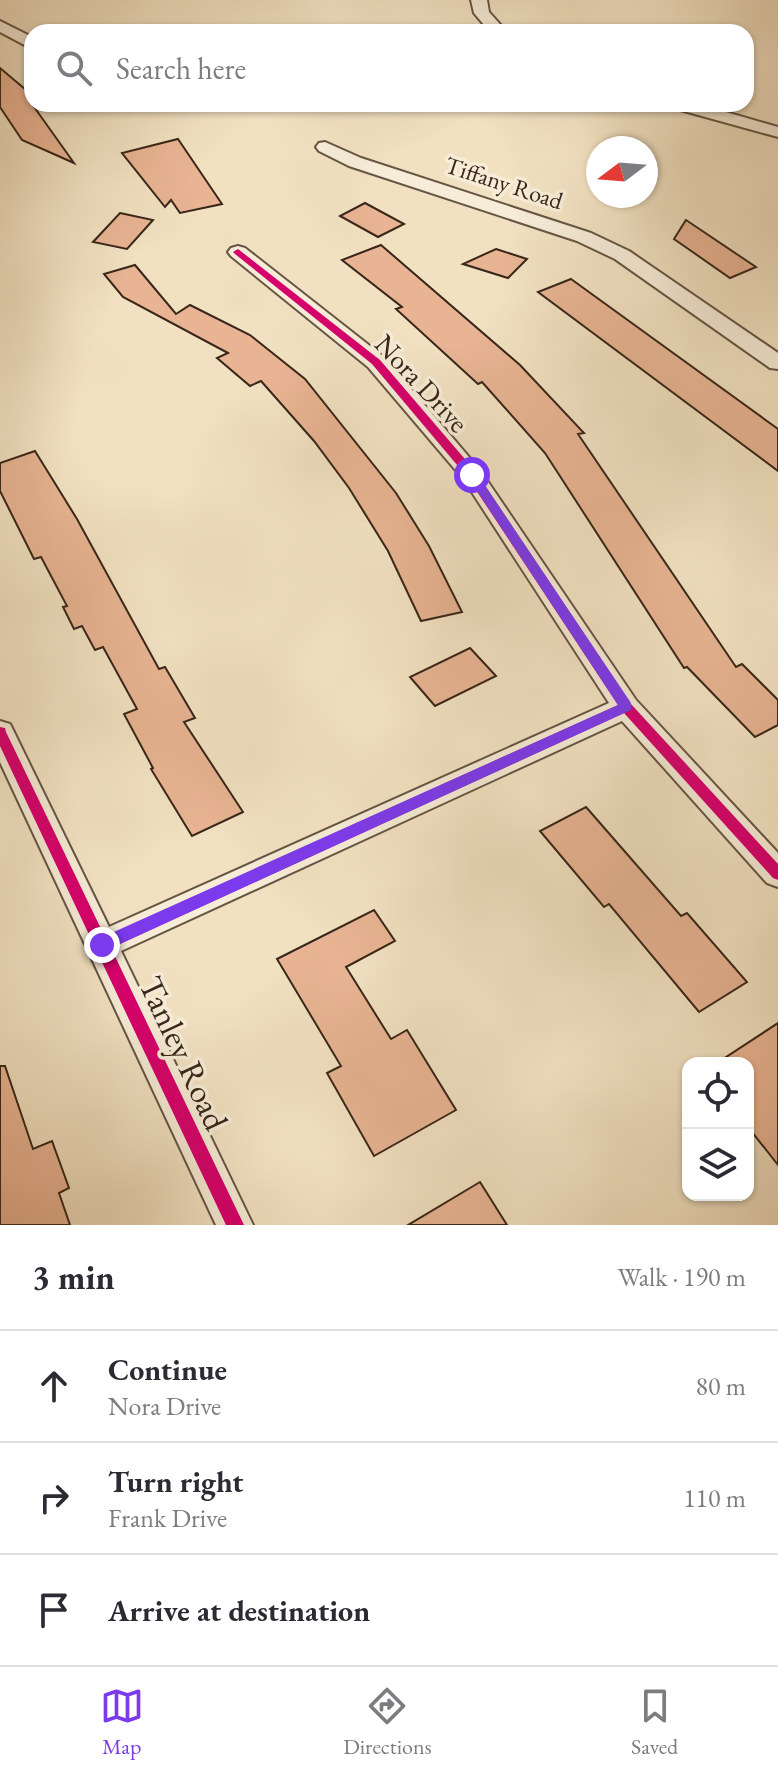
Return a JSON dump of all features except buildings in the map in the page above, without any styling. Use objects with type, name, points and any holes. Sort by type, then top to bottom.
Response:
[{"type":"street","points":[[479,0],[482,13],[492,24]]},
{"type":"street","points":[[0,26],[24,40]]},
{"type":"street","points":[[707,112],[778,132]]},
{"type":"street","name":"Tiffany Road","points":[[325,147],[355,162],[584,237],[622,255],[778,363]]},
{"type":"street","name":"Nora Drive","points":[[238,252],[376,362],[472,475],[626,707],[778,874]]},
{"type":"street","points":[[102,945],[626,707]]},
{"type":"street","name":"Tanley Road","points":[[0,732],[235,1225]]},
{"type":"cycle path","points":[[238,252],[376,362],[472,475],[626,707],[778,874]]},
{"type":"cycle path","points":[[102,945],[626,707]]},
{"type":"cycle path","points":[[0,732],[235,1225]]},
{"type":"route","points":[[102,945],[626,707],[472,475]]}]
